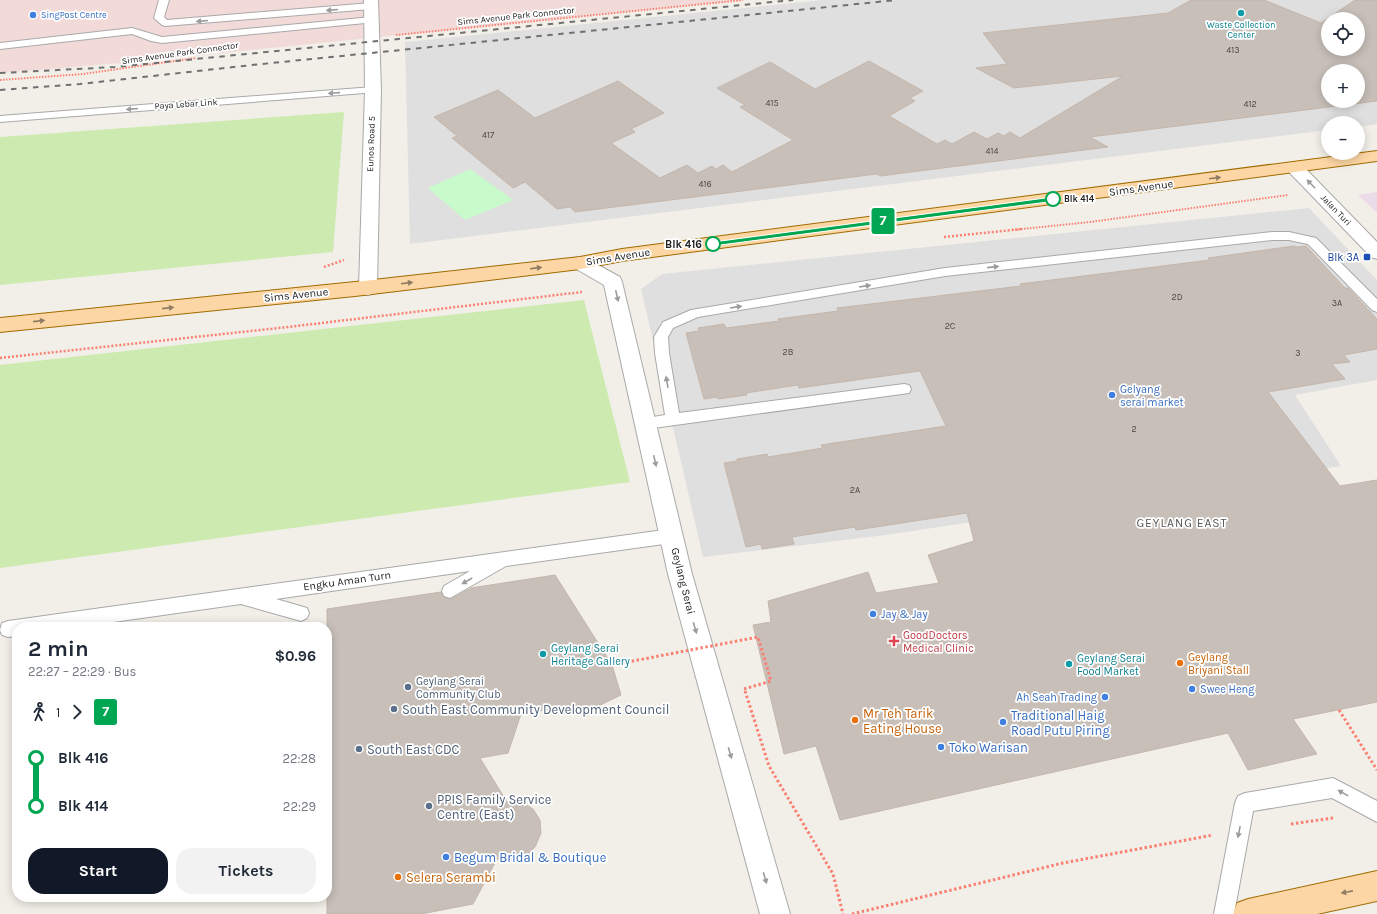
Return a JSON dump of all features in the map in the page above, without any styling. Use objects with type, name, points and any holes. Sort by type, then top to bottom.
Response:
[{"type":"main road","name":"Sims Avenue","points":[[0,325],[368,288],[580,263],[637,253],[1295,168],[1377,156]]},
{"type":"main road","points":[[1248,914],[1377,886]]},
{"type":"street","name":"Eunos Road 5","points":[[368,288],[372,90],[371,9]]},
{"type":"street","name":"Jalan Turi","points":[[1295,168],[1377,253]]},
{"type":"street","points":[[580,263],[614,282]]},
{"type":"street","name":"Geylang Serai","points":[[614,282],[680,574],[775,914]]},
{"type":"lane","points":[[164,0],[159,18],[165,23],[183,23],[371,9]]},
{"type":"lane","points":[[0,46],[132,31],[140,32],[151,39],[162,40],[371,9]]},
{"type":"lane","name":"Paya Lebar Link","points":[[0,120],[372,90]]},
{"type":"lane","points":[[673,420],[661,337],[668,325],[696,313],[937,274],[1274,236],[1289,236],[1312,241],[1377,307]]},
{"type":"lane","points":[[646,423],[904,389]]},
{"type":"lane","name":"Engku Aman Turn","points":[[58,622],[671,536]]},
{"type":"lane","points":[[450,591],[507,558]]},
{"type":"lane","points":[[239,596],[301,613]]},
{"type":"lane","points":[[1224,914],[1245,803],[1333,788],[1377,812]]},
{"type":"path","name":"Sims Avenue Park Connector","points":[[392,35],[743,0]]},
{"type":"path","name":"Sims Avenue Park Connector","points":[[0,80],[83,74],[201,58]]},
{"type":"path","points":[[941,237],[1090,222],[1317,190]]},
{"type":"path","points":[[0,358],[280,328],[576,293],[614,282]]},
{"type":"path","points":[[728,637],[730,645]]},
{"type":"path","points":[[612,665],[758,637],[771,681],[744,689]]},
{"type":"path","points":[[742,682],[769,766],[833,874],[843,914]]},
{"type":"path","points":[[1339,710],[1377,768]]},
{"type":"path","points":[[1285,824],[1339,818]]},
{"type":"path","points":[[852,914],[1063,863],[1240,830]]},
{"type":"shaded area","points":[[0,0],[744,0],[122,63],[0,73]]},
{"type":"shaded area","points":[[823,0],[1377,0],[1377,124],[1365,126],[1365,116],[1321,116],[1321,131],[410,244],[405,42]]},
{"type":"shaded area","points":[[1377,192],[1377,213],[1358,195]]},
{"type":"shaded area","points":[[1309,208],[1377,280],[1377,380],[1295,395],[1341,466],[886,535],[703,557],[641,289],[662,274]]},
{"type":"green space","points":[[344,112],[333,252],[0,285],[0,137]]},
{"type":"green space","points":[[470,169],[513,200],[465,220],[428,188]]},
{"type":"green space","points":[[584,300],[630,482],[0,568],[0,365]]},
{"type":"building","points":[[1191,0],[1264,0],[1321,23],[1321,56],[1365,56],[1365,12],[1337,12],[1355,0],[1377,0],[1377,101],[1365,103],[1365,64],[1321,64],[1321,108],[1090,137],[1108,147],[575,212],[570,207],[557,209],[525,182],[513,188],[452,138],[457,136],[434,117],[498,90],[535,118],[618,81],[664,113],[631,129],[635,132],[611,143],[660,178],[687,165],[698,173],[712,166],[716,169],[723,165],[732,172],[793,140],[740,107],[745,105],[717,88],[770,62],[815,89],[869,61],[923,91],[910,98],[915,101],[889,116],[937,144],[945,140],[952,144],[974,132],[987,139],[998,133],[1004,136],[1010,132],[1020,138],[1123,76],[1014,88],[976,68],[1007,64],[983,33],[1168,13]]},
{"type":"building","points":[[1294,246],[1306,246],[1345,288],[1348,288],[1377,319],[1377,349],[1344,355],[1350,362],[1332,364],[1345,379],[1268,392],[1340,486],[1377,480],[1377,702],[1293,719],[1317,754],[1248,770],[1228,733],[840,820],[816,746],[784,754],[753,625],[771,622],[768,601],[868,572],[876,593],[939,583],[928,555],[974,541],[967,513],[856,530],[855,527],[792,537],[794,544],[762,549],[761,544],[746,547],[724,463],[737,461],[737,459],[767,454],[768,457],[823,448],[821,445],[946,426],[920,371],[799,388],[798,385],[718,399],[717,397],[704,399],[686,333],[699,331],[698,328],[724,324],[726,328],[779,321],[778,319],[838,311],[837,308],[1021,286],[1020,284],[1210,260],[1208,258]]},
{"type":"building","points":[[555,575],[612,665],[621,695],[590,710],[522,711],[508,753],[480,758],[507,802],[522,802],[533,809],[540,820],[541,833],[535,847],[524,858],[510,861],[497,859],[473,904],[421,914],[327,914],[327,902],[332,902],[332,622],[327,622],[327,609],[441,592],[444,597],[451,599],[471,588]]},
{"type":"railway","points":[[0,73],[115,67],[793,0]]},
{"type":"railway","points":[[0,90],[80,84],[252,65],[897,0]]},
{"type":"bus line","name":"7","points":[[713,244],[1053,199]]},
{"type":"place","name":"Waste Collection Center","points":[[1241,13]]},
{"type":"place","name":"SingPost Centre","points":[[33,15]]},
{"type":"place","name":"Blk 414","points":[[1053,199]]},
{"type":"place","name":"Blk 416","points":[[713,244]]},
{"type":"place","name":"Blk 3A","points":[[1367,257]]},
{"type":"place","name":"Gelyang serai market","points":[[1112,395]]},
{"type":"place","name":"Jay & Jay","points":[[873,614]]},
{"type":"place","name":"GoodDoctors Medical Clinic","points":[[894,641]]},
{"type":"place","name":"Geylang Serai Heritage Gallery","points":[[543,654]]},
{"type":"place","name":"Geylang Briyani Stall","points":[[1180,663]]},
{"type":"place","name":"Geylang Serai Food Market","points":[[1069,664]]},
{"type":"place","name":"Geylang Serai Community Club","points":[[408,687]]},
{"type":"place","name":"Swee Heng","points":[[1192,689]]},
{"type":"place","name":"Ah Seah Trading","points":[[1105,697]]},
{"type":"place","name":"South East Community Development Council","points":[[394,709]]},
{"type":"place","name":"Mr Teh Tarik Eating House","points":[[855,720]]},
{"type":"place","name":"Traditional Haig Road Putu Piring","points":[[1003,722]]},
{"type":"place","name":"Toko Warisan","points":[[941,747]]},
{"type":"place","name":"South East CDC","points":[[359,749]]},
{"type":"place","name":"PPIS Family Service Centre (East)","points":[[429,806]]},
{"type":"place","name":"Begum Bridal & Boutique","points":[[446,857]]},
{"type":"place","name":"Selera Serambi","points":[[398,877]]},
{"type":"district","name":"GEYLANG EAST","points":[[1182,523]]}]
